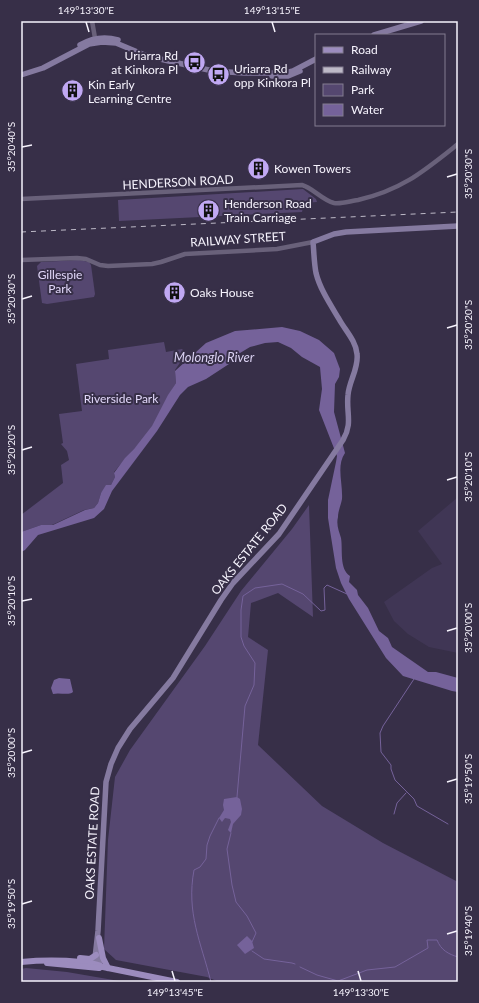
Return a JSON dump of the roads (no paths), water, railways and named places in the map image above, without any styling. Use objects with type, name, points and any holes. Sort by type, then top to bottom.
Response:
[{"type":"main road","points":[[380,34],[400,26],[421,21]]},
{"type":"main road","points":[[21,73],[43,68],[95,40],[108,38],[115,39],[140,54],[213,71],[244,73],[293,73],[315,62]]},
{"type":"main road","points":[[293,73],[315,60]]},
{"type":"main road","name":"RAILWAY STREET","points":[[313,242],[346,232],[458,226]]},
{"type":"main road","name":"OAKS ESTATE ROAD","points":[[100,966],[96,955],[106,782],[111,764],[118,748],[130,729],[173,678],[233,583],[279,534],[343,440],[349,426],[348,392],[356,365],[357,354],[354,343],[327,299],[318,278],[314,260],[313,242]]},
{"type":"main road","points":[[98,936],[103,958],[100,966]]},
{"type":"main road","name":"OAKS ESTATE ROAD","points":[[98,936],[100,966]]},
{"type":"main road","points":[[62,960],[70,958],[90,958],[96,955]]},
{"type":"main road","points":[[21,962],[62,960],[100,966],[177,982]]},
{"type":"main road","points":[[21,962],[100,966]]},
{"type":"street","points":[[92,21],[95,40]]},
{"type":"street","name":"HENDERSON ROAD","points":[[21,199],[302,185],[325,199],[340,203],[371,196],[405,183],[458,144]]},
{"type":"street","name":"RAILWAY STREET","points":[[21,260],[77,258],[86,259],[100,265],[108,266],[152,264],[190,253],[277,249],[313,242]]},
{"type":"water","name":"Molonglo River","points":[[282,327],[300,331],[319,340],[334,353],[340,369],[339,377],[335,384],[334,412],[345,453],[342,458],[340,469],[342,499],[338,512],[337,523],[341,538],[344,569],[350,576],[349,582],[357,590],[358,595],[368,608],[379,631],[388,638],[392,647],[428,672],[436,672],[458,678],[458,692],[403,676],[386,658],[349,599],[336,568],[328,518],[328,500],[337,456],[319,410],[322,389],[320,367],[302,357],[291,348],[278,342],[265,343],[250,347],[240,353],[229,364],[206,379],[188,387],[180,395],[157,431],[112,491],[104,509],[94,518],[38,535],[25,550],[21,552],[21,532],[41,525],[53,525],[85,510],[94,508],[98,503],[101,493],[106,485],[111,485],[115,477],[114,473],[152,426],[176,383],[175,371],[206,343],[235,331]]},
{"type":"water","points":[[59,678],[70,679],[73,692],[69,694],[53,694],[51,688],[54,680]]},
{"type":"water","points":[[237,797],[240,799],[242,809],[241,815],[233,824],[231,833],[228,830],[231,822],[230,819],[225,818],[222,822],[219,818],[224,810],[224,799]]},
{"type":"water","points":[[247,936],[252,941],[254,948],[245,954],[237,945]]},
{"type":"waterway","points":[[237,797],[245,706],[254,685],[255,663],[244,646],[241,637],[241,610],[243,596],[255,588],[282,584],[303,594],[321,611],[325,610],[324,588],[327,585],[347,594]]},
{"type":"waterway","points":[[414,679],[383,726],[380,733],[381,752],[391,765],[395,780],[414,799],[417,806],[448,824]]},
{"type":"waterway","points":[[394,814],[397,803],[406,793]]},
{"type":"waterway","points":[[211,982],[193,914],[192,886],[194,870],[200,867],[206,859],[207,845],[219,818]]},
{"type":"waterway","points":[[231,833],[227,849],[232,885],[236,902],[247,916],[256,933],[252,942]]},
{"type":"waterway","points":[[300,967],[317,975],[338,981],[367,970],[395,967],[428,948],[427,940],[437,940],[445,951],[458,957]]},
{"type":"waterway","points":[[252,951],[264,959],[295,964]]},
{"type":"railway","points":[[21,232],[458,212]]},
{"type":"place","name":"Uriarra Rd at Kinkora Pl","points":[[194,62]]},
{"type":"place","name":"Uriarra Rd opp Kinkora Pl","points":[[218,75]]},
{"type":"place","name":"Kin Early Learning Centre","points":[[72,91]]},
{"type":"place","name":"Kowen Towers","points":[[259,168]]},
{"type":"place","name":"Henderson Road Train Carriage","points":[[209,210]]},
{"type":"place","name":"Oaks House","points":[[174,292]]},
{"type":"park label","name":"Gillespie Park","points":[[60,281]]},
{"type":"park label","name":"Riverside Park","points":[[121,398]]}]
